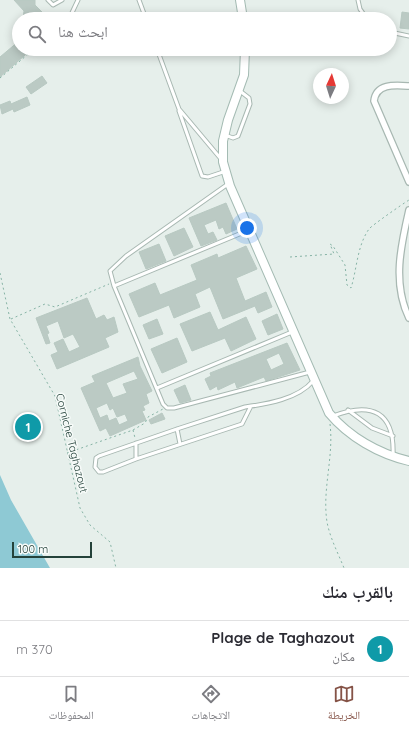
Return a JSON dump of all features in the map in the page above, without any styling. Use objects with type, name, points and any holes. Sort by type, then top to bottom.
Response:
[{"type":"street","points":[[240,0],[242,12]]},
{"type":"street","points":[[245,56],[244,75],[224,135],[223,162],[229,183],[313,380],[330,415],[351,435],[393,456],[407,460]]},
{"type":"street","points":[[409,86],[391,86],[382,88],[376,93],[374,101],[409,182]]},
{"type":"street","points":[[409,210],[403,234],[399,271],[400,291],[409,318]]},
{"type":"lane","points":[[48,0],[53,5],[62,0]]},
{"type":"lane","points":[[72,12],[78,0]]},
{"type":"lane","points":[[139,0],[143,12]]},
{"type":"lane","points":[[358,0],[362,12]]},
{"type":"lane","points":[[397,33],[409,36]]},
{"type":"lane","points":[[160,56],[202,176],[208,177],[226,171]]},
{"type":"lane","points":[[224,135],[233,138],[238,136],[250,104],[249,98],[239,91]]},
{"type":"lane","points":[[179,109],[223,162]]},
{"type":"lane","points":[[229,183],[112,268],[110,274],[165,408],[174,408],[310,372]]},
{"type":"lane","points":[[114,285],[249,230]]},
{"type":"lane","points":[[157,388],[293,331]]},
{"type":"lane","points":[[251,406],[242,424],[136,459],[103,472],[99,472],[95,467],[96,458],[99,456],[177,428],[251,406],[268,404],[288,397],[309,386],[313,380]]},
{"type":"lane","points":[[330,415],[348,410],[367,409],[378,413],[387,423],[393,436],[393,456]]},
{"type":"lane","points":[[348,410],[372,428],[393,436]]},
{"type":"lane","points":[[177,428],[180,444]]},
{"type":"lane","points":[[136,443],[136,459]]},
{"type":"path","points":[[0,78],[26,56]]},
{"type":"path","points":[[290,257],[334,254],[330,244],[334,246],[346,265],[347,285],[351,288],[357,269],[358,255],[370,228],[409,200]]},
{"type":"path","name":"Corniche Taghazout","points":[[0,273],[10,319],[55,396],[80,508],[90,525],[110,542],[116,568]]},
{"type":"path","points":[[10,319],[45,304],[55,307],[114,285]]},
{"type":"path","points":[[67,453],[133,430],[145,423],[148,417],[165,408]]},
{"type":"path","points":[[330,415],[331,447],[327,489],[327,521],[331,536],[344,568]]},
{"type":"path","points":[[133,430],[136,443]]},
{"type":"water","points":[[0,475],[11,500],[50,568],[0,568]]},
{"type":"building","points":[[14,0],[35,0],[35,5],[42,12],[24,12]]},
{"type":"building","points":[[402,12],[409,13],[409,29],[400,28]]},
{"type":"building","points":[[12,47],[12,56],[24,56],[0,77],[0,57]]},
{"type":"building","points":[[42,76],[47,83],[31,94],[26,87]]},
{"type":"building","points":[[27,97],[30,105],[14,112],[13,109],[2,114],[0,105],[10,101],[11,104]]},
{"type":"building","points":[[226,203],[237,229],[226,234],[223,227],[219,229],[216,220],[204,225],[208,234],[213,232],[217,240],[201,246],[189,218]]},
{"type":"building","points":[[184,228],[193,247],[174,256],[165,236]]},
{"type":"building","points":[[159,244],[166,261],[146,269],[139,252]]},
{"type":"building","points":[[246,246],[257,269],[236,278],[245,301],[266,292],[272,307],[258,313],[255,306],[223,319],[210,287],[195,294],[200,307],[174,318],[169,305],[139,317],[129,294],[155,283],[160,295],[197,280],[191,265],[217,254],[218,258]]},
{"type":"building","points":[[87,298],[96,319],[104,315],[107,320],[114,317],[118,332],[105,338],[109,347],[57,369],[51,355],[58,352],[54,343],[63,339],[69,352],[80,347],[73,334],[64,338],[58,321],[46,326],[49,333],[47,334],[50,343],[46,344],[36,318]]},
{"type":"building","points":[[210,312],[218,330],[246,317],[256,339],[231,351],[225,338],[192,351],[180,324]]},
{"type":"building","points":[[277,314],[283,329],[268,335],[262,321]]},
{"type":"building","points":[[157,319],[163,334],[149,339],[143,325]]},
{"type":"building","points":[[177,338],[187,362],[162,373],[151,349]]},
{"type":"building","points":[[287,343],[300,370],[266,381],[264,377],[237,388],[235,382],[218,390],[217,386],[210,390],[205,379],[211,376],[210,373]],"holes":[[[279,353],[284,364],[271,370],[266,359]]]},
{"type":"building","points":[[138,357],[140,366],[152,391],[146,394],[149,403],[143,406],[145,410],[142,411],[146,420],[110,436],[106,428],[100,431],[81,388],[95,382],[92,376]],"holes":[[[134,371],[138,379],[123,384],[127,393],[113,398],[106,383]],[[107,403],[110,410],[113,408],[117,417],[125,414],[128,421],[119,425],[116,418],[109,421],[107,415],[100,418],[96,408]]]},
{"type":"building","points":[[185,385],[191,400],[180,403],[174,390]]},
{"type":"building","points":[[162,413],[165,419],[151,424],[149,420]]},
{"type":"place","name":"Plage de Taghazout","points":[[28,427]]}]
